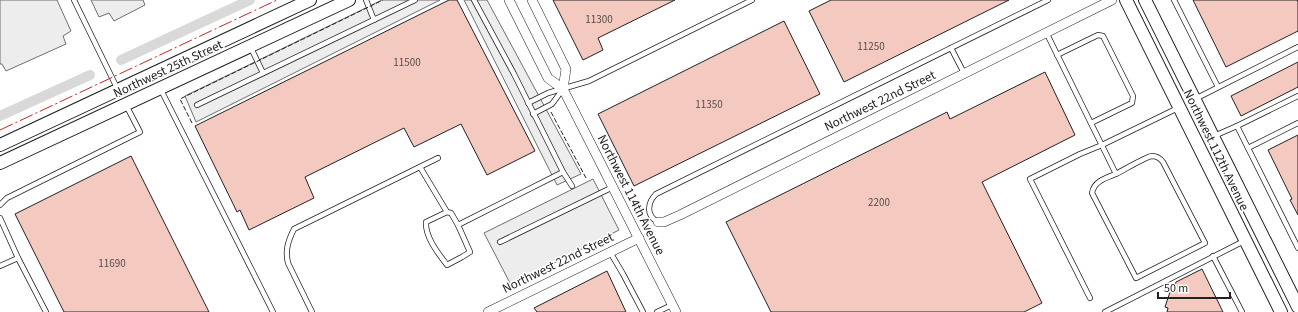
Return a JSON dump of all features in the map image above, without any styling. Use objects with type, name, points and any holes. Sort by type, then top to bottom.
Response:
[{"type":"main road","name":"Northwest 25th Street","points":[[0,145],[310,0]]},
{"type":"main road","name":"Northwest 25th Street","points":[[0,164],[349,0]]},
{"type":"main road","name":"Northwest 112th Avenue","points":[[1126,0],[1281,312]]},
{"type":"main road","name":"Northwest 112th Avenue","points":[[1145,0],[1298,306]]},
{"type":"main road","points":[[118,90],[126,104]]},
{"type":"main road","points":[[1180,107],[1194,99]]},
{"type":"street","name":"Northwest 114th Avenue","points":[[509,0],[548,78],[563,89],[674,308]]},
{"type":"street","points":[[532,0],[566,69],[563,89]]},
{"type":"street","name":"Northwest 22nd Street","points":[[658,222],[664,222],[680,215],[1112,0]]},
{"type":"street","name":"Northwest 22nd Street","points":[[491,311],[638,238]]},
{"type":"lane","points":[[74,0],[118,90]]},
{"type":"lane","points":[[366,0],[374,20]]},
{"type":"lane","points":[[197,106],[415,0]]},
{"type":"lane","points":[[474,0],[514,74],[563,172],[572,186]]},
{"type":"lane","points":[[528,103],[548,93],[589,81],[752,0]]},
{"type":"lane","points":[[658,222],[652,218],[649,208],[651,200],[656,194],[1048,0]]},
{"type":"lane","points":[[1174,0],[1218,87]]},
{"type":"lane","points":[[1046,32],[1116,174]]},
{"type":"lane","points":[[1057,55],[1098,35],[1103,36],[1134,96],[1132,103],[1091,123]]},
{"type":"lane","points":[[250,46],[263,73]]},
{"type":"lane","points":[[1194,99],[1298,47]]},
{"type":"lane","points":[[951,48],[964,73]]},
{"type":"lane","points":[[160,88],[273,312]]},
{"type":"lane","points":[[534,114],[552,104],[563,89]]},
{"type":"lane","points":[[1213,137],[1298,96]]},
{"type":"lane","points":[[0,205],[7,198],[140,132],[126,104]]},
{"type":"lane","points":[[1090,298],[1030,179],[1180,107]]},
{"type":"lane","points":[[1248,148],[1298,123]]},
{"type":"lane","points":[[1237,126],[1298,248]]},
{"type":"lane","points":[[1150,156],[1160,158],[1205,243],[1136,278],[1092,193],[1096,184],[1116,174],[1150,156]]},
{"type":"lane","points":[[312,312],[288,263],[286,254],[287,243],[294,229],[438,158]]},
{"type":"lane","points":[[420,167],[447,212],[451,213],[470,252],[446,265],[426,229],[426,222],[447,212]]},
{"type":"lane","points":[[458,225],[563,172]]},
{"type":"lane","points":[[500,242],[613,187]]},
{"type":"lane","points":[[0,218],[18,258],[46,312]]},
{"type":"lane","points":[[1105,312],[1246,240]]},
{"type":"lane","points":[[610,252],[624,274],[643,312]]},
{"type":"lane","points":[[1214,256],[1242,312]]},
{"type":"lane","points":[[0,266],[18,258]]},
{"type":"lane","points":[[657,312],[674,308]]},
{"type":"shaded area","points":[[0,0],[57,0],[71,31],[63,36],[66,44],[6,71],[2,64],[0,64]]},
{"type":"shaded area","points":[[91,0],[143,0],[145,5],[114,21],[109,13],[99,17]]},
{"type":"shaded area","points":[[382,0],[440,0],[196,122],[185,96]]},
{"type":"shaded area","points":[[464,0],[487,0],[581,174],[557,185]]},
{"type":"shaded area","points":[[593,179],[619,230],[511,285],[484,233]]},
{"type":"building","points":[[449,0],[457,0],[535,151],[487,175],[461,124],[414,147],[404,128],[305,177],[314,198],[249,230],[240,210],[237,212],[195,126]]},
{"type":"building","points":[[553,0],[675,0],[598,38],[603,50],[583,60]]},
{"type":"building","points":[[831,0],[1009,0],[844,82],[809,11]]},
{"type":"building","points":[[1193,0],[1297,0],[1298,31],[1226,67]]},
{"type":"building","points":[[784,21],[820,94],[634,186],[598,114]]},
{"type":"building","points":[[1298,62],[1298,87],[1241,116],[1231,96]]},
{"type":"building","points":[[1045,72],[1075,135],[982,182],[1042,303],[1024,312],[771,312],[726,222],[947,112],[950,119]]},
{"type":"building","points":[[1298,135],[1298,215],[1290,200],[1292,199],[1268,150]]},
{"type":"building","points":[[131,156],[209,312],[64,312],[15,214]]},
{"type":"building","points":[[1202,269],[1223,312],[1167,312],[1168,308],[1165,307],[1171,289],[1173,290],[1176,282]]},
{"type":"building","points":[[607,271],[626,312],[537,312],[534,308]]},
{"type":"waterway","points":[[121,60],[250,0]]},
{"type":"waterway","points":[[0,116],[90,75]]},
{"type":"fence","points":[[192,123],[180,99],[383,0]]},
{"type":"fence","points":[[551,112],[586,178]]},
{"type":"power","points":[[0,130],[277,0]]}]
